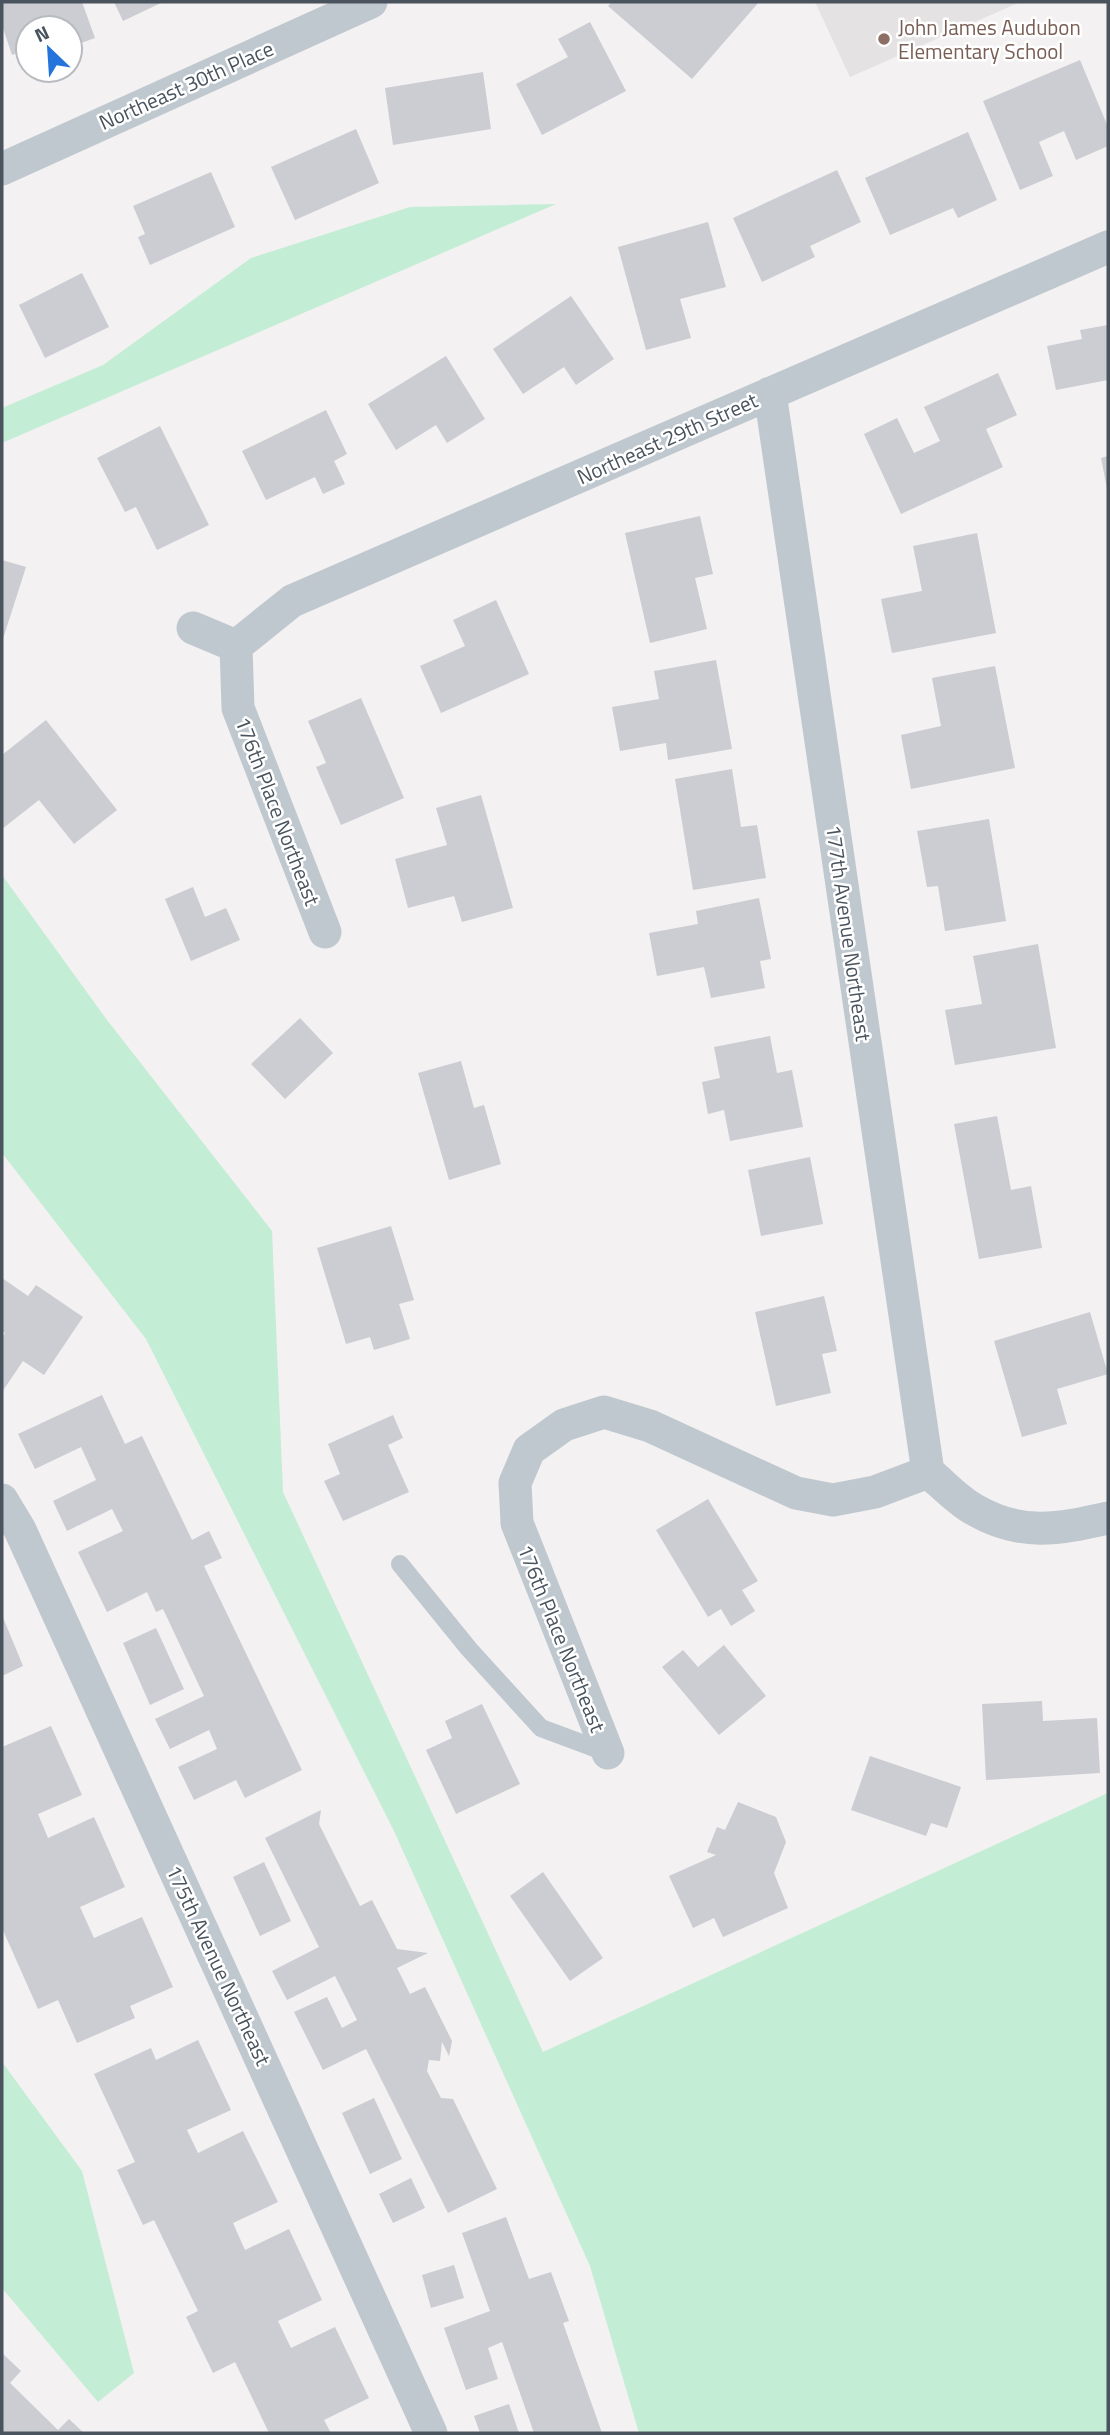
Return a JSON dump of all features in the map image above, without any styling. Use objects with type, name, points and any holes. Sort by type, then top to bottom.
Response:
[{"type":"street","name":"Northeast 30th Place","points":[[2,169],[371,2]]},
{"type":"street","name":"Northeast 29th Street","points":[[236,646],[292,601],[1108,247]]},
{"type":"street","name":"177th Avenue Northeast","points":[[770,393],[928,1472]]},
{"type":"street","points":[[193,628],[236,646]]},
{"type":"street","name":"176th Place Northeast","points":[[236,646],[238,708],[325,932]]},
{"type":"street","name":"176th Place Northeast","points":[[608,1754],[517,1522],[515,1483],[529,1450],[564,1426],[604,1412],[650,1426],[796,1493],[821,1498],[833,1500],[875,1492],[928,1472]]},
{"type":"street","points":[[928,1472],[974,1510],[1011,1527],[1058,1529],[1108,1518]]},
{"type":"street","name":"175th Avenue Northeast","points":[[2,1500],[20,1530],[432,2433]]},
{"type":"lane","points":[[400,1564],[469,1650],[541,1728],[608,1754]]},
{"type":"shaded area","name":"John James Audubon Elementary School","points":[[815,2],[1020,2],[850,77]]},
{"type":"green space","points":[[556,204],[2,443],[2,408],[103,365],[251,258],[410,207]]},
{"type":"green space","points":[[2,875],[107,1020],[272,1231],[283,1492],[543,2052],[1108,1793],[1108,2433],[639,2433],[590,2266],[394,1831],[146,1339],[2,1153]]},
{"type":"green space","points":[[2,2062],[82,2171],[134,2373],[98,2402],[2,2288]]},
{"type":"building","points":[[2,2],[82,2],[95,38],[84,42],[84,14],[14,14],[12,55],[2,25]]},
{"type":"building","points":[[114,2],[163,2],[123,21]]},
{"type":"building","points":[[612,2],[759,2],[692,79],[608,6]]},
{"type":"building","points":[[590,22],[626,91],[542,135],[516,84],[568,57],[558,39]]},
{"type":"building","points":[[1080,60],[1108,127],[1108,146],[1076,160],[1064,131],[1039,142],[1053,176],[1020,190],[983,101]]},
{"type":"building","points":[[483,72],[491,129],[393,145],[385,88]]},
{"type":"building","points":[[356,129],[379,183],[295,220],[271,167]]},
{"type":"building","points":[[968,132],[997,200],[958,218],[953,208],[890,235],[865,178]]},
{"type":"building","points":[[837,170],[861,222],[810,246],[815,257],[762,282],[733,218]]},
{"type":"building","points":[[211,172],[235,227],[150,265],[138,237],[145,234],[133,206]]},
{"type":"building","points":[[708,222],[726,287],[680,299],[691,338],[646,350],[618,247]]},
{"type":"building","points":[[82,273],[109,327],[45,358],[19,305]]},
{"type":"building","points":[[571,296],[614,359],[576,385],[564,367],[523,394],[493,349]]},
{"type":"building","points":[[1108,325],[1108,380],[1056,390],[1047,346],[1082,339],[1080,330]]},
{"type":"building","points":[[446,356],[485,419],[447,443],[436,425],[396,450],[368,404]]},
{"type":"building","points":[[998,373],[1017,415],[986,429],[1003,467],[901,514],[864,434],[897,418],[914,453],[940,441],[924,407]]},
{"type":"building","points":[[326,410],[347,454],[334,461],[345,484],[323,494],[315,477],[266,500],[242,451]]},
{"type":"building","points":[[160,426],[209,525],[157,550],[136,507],[125,512],[97,458]]},
{"type":"building","points":[[1108,456],[1108,489],[1107,489],[1101,458]]},
{"type":"building","points":[[700,516],[713,574],[695,578],[707,629],[650,643],[625,533]]},
{"type":"building","points":[[977,533],[996,633],[892,653],[881,599],[922,591],[913,546]]},
{"type":"building","points":[[2,560],[26,567],[2,642]]},
{"type":"building","points":[[496,600],[529,674],[441,713],[420,666],[465,646],[453,620]]},
{"type":"building","points":[[716,660],[732,749],[668,760],[666,743],[620,751],[612,707],[659,699],[654,671]]},
{"type":"building","points":[[995,666],[1015,768],[911,789],[901,735],[941,726],[932,678]]},
{"type":"building","points":[[361,698],[404,798],[341,825],[316,767],[326,763],[308,721]]},
{"type":"building","points":[[46,720],[117,810],[74,844],[39,800],[2,829],[2,755]]},
{"type":"building","points":[[732,769],[741,827],[757,825],[766,878],[693,890],[675,779]]},
{"type":"building","points":[[481,795],[513,908],[462,922],[454,896],[408,908],[395,859],[447,845],[436,808]]},
{"type":"building","points":[[989,819],[1006,921],[945,931],[938,886],[927,887],[917,831]]},
{"type":"building","points":[[193,887],[205,917],[226,908],[240,940],[191,961],[165,899]]},
{"type":"building","points":[[759,898],[771,959],[760,961],[765,988],[711,998],[704,967],[657,976],[649,933],[698,924],[696,911]]},
{"type":"building","points":[[1038,944],[1056,1048],[955,1065],[945,1010],[982,1004],[973,956]]},
{"type":"building","points":[[300,1018],[333,1053],[285,1099],[251,1064]]},
{"type":"building","points":[[770,1036],[777,1073],[792,1070],[803,1127],[730,1141],[724,1110],[708,1114],[702,1082],[720,1078],[714,1047]]},
{"type":"building","points":[[461,1061],[474,1108],[484,1105],[501,1164],[449,1180],[418,1073]]},
{"type":"building","points":[[997,1116],[1011,1190],[1031,1186],[1042,1248],[979,1259],[954,1124]]},
{"type":"building","points":[[810,1157],[823,1224],[761,1236],[748,1170]]},
{"type":"building","points":[[391,1226],[414,1300],[399,1304],[410,1339],[374,1350],[370,1337],[346,1344],[317,1248]]},
{"type":"building","points":[[2,1278],[28,1296],[36,1285],[83,1317],[44,1375],[23,1361],[2,1392],[2,1337],[5,1333],[2,1331]]},
{"type":"building","points":[[824,1296],[837,1351],[822,1354],[831,1393],[776,1406],[755,1312]]},
{"type":"building","points":[[1090,1312],[1108,1374],[1057,1389],[1067,1424],[1022,1437],[994,1341]]},
{"type":"building","points":[[102,1395],[125,1444],[142,1436],[192,1540],[209,1531],[222,1558],[204,1566],[302,1770],[245,1798],[236,1780],[194,1800],[178,1767],[217,1749],[209,1730],[170,1749],[155,1719],[204,1696],[163,1609],[156,1612],[147,1592],[107,1612],[78,1552],[123,1531],[112,1509],[67,1531],[53,1501],[96,1480],[81,1447],[35,1469],[18,1434]]},
{"type":"building","points":[[393,1415],[403,1438],[388,1445],[409,1492],[343,1521],[324,1481],[340,1474],[328,1444]]},
{"type":"building","points":[[708,1499],[758,1581],[742,1590],[755,1611],[731,1626],[721,1609],[708,1617],[656,1530]]},
{"type":"building","points":[[2,1615],[23,1666],[2,1676]]},
{"type":"building","points":[[156,1628],[184,1689],[150,1705],[123,1643]]},
{"type":"building","points":[[724,1645],[766,1696],[719,1735],[662,1667],[683,1650],[698,1667]]},
{"type":"building","points":[[1042,1701],[1043,1721],[1097,1718],[1100,1773],[986,1780],[982,1704]]},
{"type":"building","points":[[482,1704],[520,1784],[456,1814],[426,1750],[452,1738],[445,1721]]},
{"type":"building","points":[[51,1726],[82,1795],[38,1814],[48,1838],[94,1817],[125,1887],[80,1907],[94,1938],[142,1917],[173,1987],[130,2006],[135,2018],[77,2043],[58,2000],[38,2009],[2,1928],[2,1747]]},
{"type":"building","points":[[870,1756],[961,1787],[947,1828],[931,1823],[926,1836],[851,1810]]},
{"type":"building","points":[[738,1802],[776,1817],[786,1842],[774,1873],[788,1908],[723,1937],[714,1918],[693,1928],[669,1876],[716,1855],[707,1852],[717,1827],[725,1830]]},
{"type":"building","points":[[321,1810],[319,1824],[360,1906],[372,1900],[397,1949],[428,1953],[397,1968],[410,1994],[425,1987],[452,2041],[449,2056],[442,2042],[440,2061],[429,2060],[427,2071],[441,2098],[453,2099],[497,2189],[448,2213],[366,2049],[323,2070],[294,2012],[327,1997],[342,2028],[357,2020],[335,1976],[287,2000],[272,1971],[319,1947],[265,1838]]},
{"type":"building","points":[[264,1862],[291,1921],[260,1936],[233,1877]]},
{"type":"building","points":[[543,1872],[603,1958],[570,1981],[510,1896]]},
{"type":"building","points":[[198,2040],[231,2110],[187,2130],[198,2153],[243,2131],[278,2202],[233,2223],[245,2250],[289,2229],[322,2300],[278,2321],[291,2348],[335,2327],[369,2398],[324,2420],[331,2433],[269,2433],[235,2362],[213,2373],[186,2317],[198,2311],[154,2220],[143,2225],[117,2170],[135,2162],[94,2074],[151,2048],[156,2060]]},
{"type":"building","points":[[374,2098],[402,2159],[370,2174],[342,2113]]},
{"type":"building","points":[[411,2178],[425,2208],[393,2223],[379,2194]]},
{"type":"building","points":[[506,2217],[529,2279],[551,2272],[569,2321],[563,2323],[602,2433],[534,2433],[502,2342],[488,2348],[498,2379],[466,2390],[444,2328],[490,2311],[462,2233]]},
{"type":"building","points":[[454,2265],[464,2298],[431,2308],[422,2275]]},
{"type":"building","points":[[2,2353],[21,2371],[10,2383],[58,2430],[69,2419],[84,2433],[2,2433]]},
{"type":"building","points":[[509,2404],[519,2433],[480,2433],[474,2416]]},
{"type":"place","name":"John James Audubon Elementary School","points":[[884,39]]}]
